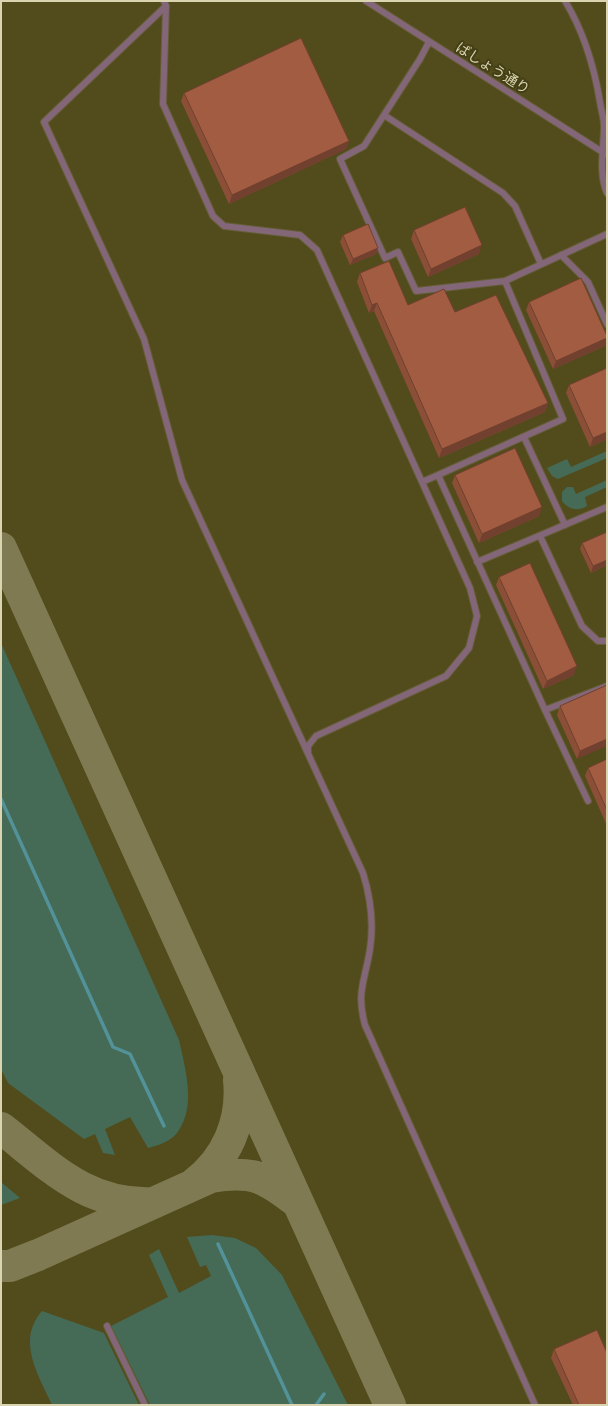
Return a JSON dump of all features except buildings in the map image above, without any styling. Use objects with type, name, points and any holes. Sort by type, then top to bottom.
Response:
[{"type":"lane","name":"ばしょう通り","points":[[366,1],[604,153]]},
{"type":"lane","points":[[565,1],[582,34],[595,72],[604,126],[605,188],[607,194]]},
{"type":"lane","points":[[165,4],[163,104],[213,216],[224,226],[300,235],[317,250],[470,588],[477,616],[469,648],[446,676],[316,736],[308,746],[308,754]]},
{"type":"lane","points":[[165,4],[44,122],[144,339],[182,480],[363,873],[372,912],[372,931],[360,993],[360,1008],[365,1025],[535,1405]]},
{"type":"lane","points":[[429,42],[364,146],[340,159],[385,258],[398,252],[416,291],[505,281],[607,234]]},
{"type":"lane","points":[[384,114],[503,193],[515,206],[541,264]]},
{"type":"lane","points":[[561,255],[588,282],[607,324]]},
{"type":"lane","points":[[422,482],[563,419],[505,281]]},
{"type":"lane","points":[[524,437],[565,525]]},
{"type":"lane","points":[[438,475],[588,801]]},
{"type":"lane","points":[[477,562],[607,507]]},
{"type":"lane","points":[[540,536],[582,626],[598,641],[607,641]]},
{"type":"lane","points":[[545,710],[607,686]]},
{"type":"lane","points":[[107,1326],[145,1405]]},
{"type":"shaded area","points":[[1,1],[607,1],[607,1405],[1,1405]]},
{"type":"green space","points":[[607,451],[607,458],[558,479],[552,476],[547,468],[567,459],[571,467]]},
{"type":"green space","points":[[607,480],[607,487],[585,497],[587,506],[583,508],[570,508],[562,501],[562,492],[567,487],[573,487],[576,494]]},
{"type":"green space","points":[[1,643],[179,1040],[188,1086],[187,1109],[184,1120],[176,1134],[165,1142],[152,1147],[148,1148],[130,1117],[105,1129],[115,1155],[103,1153],[95,1134],[84,1139],[8,1083],[1,1069]]},
{"type":"green space","points":[[1,1182],[20,1198],[1,1205]]},
{"type":"green space","points":[[212,1235],[235,1238],[256,1248],[282,1275],[348,1405],[150,1405],[111,1326],[168,1297],[149,1255],[159,1249],[179,1293],[211,1276],[206,1265],[200,1267],[187,1237]]},
{"type":"green space","points":[[42,1311],[104,1333],[139,1405],[52,1405],[36,1370],[30,1346],[34,1322]]},
{"type":"waterway","points":[[1,799],[113,1047],[130,1054],[164,1126]]},
{"type":"waterway","points":[[218,1244],[292,1405]]},
{"type":"waterway","points":[[316,1405],[324,1394]]},
{"type":"taxiway","points":[[1,548],[390,1405]]},
{"type":"taxiway","points":[[194,1184],[216,1163],[230,1138],[238,1110],[240,1095],[239,1080]]},
{"type":"taxiway","points":[[1,1128],[53,1169],[88,1191],[108,1198],[129,1202],[153,1203]]},
{"type":"taxiway","points":[[1,1266],[10,1266],[38,1255],[211,1177],[238,1174],[248,1175],[267,1181],[297,1202]]}]
